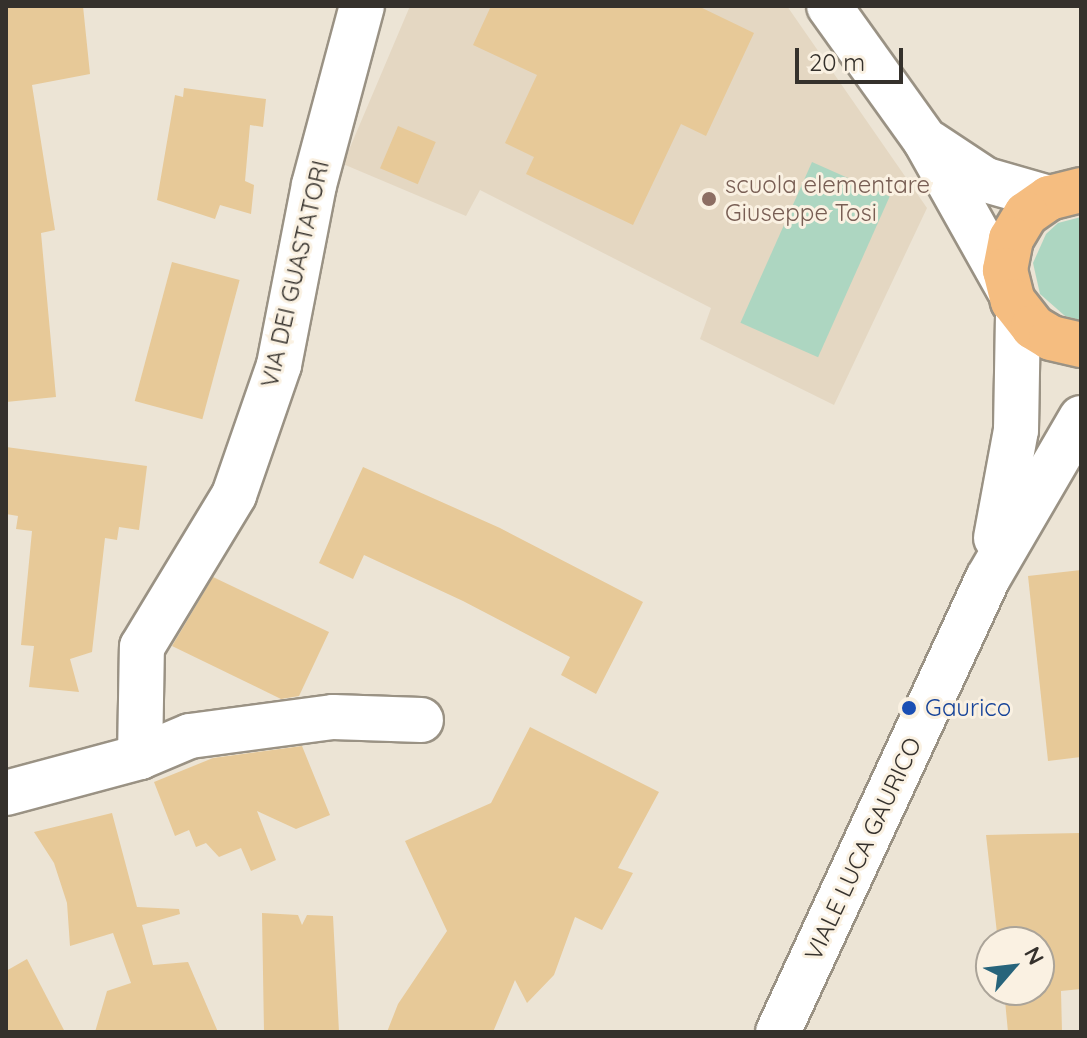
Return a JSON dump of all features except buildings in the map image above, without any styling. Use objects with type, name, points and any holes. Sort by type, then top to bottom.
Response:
[{"type":"main road","points":[[1070,191],[1026,214],[1011,239],[1013,299],[1042,334],[1081,345]]},
{"type":"street","name":"VIA DEI GUASTATORI","points":[[140,757],[142,647],[234,495],[279,365],[314,185],[362,6]]},
{"type":"street","points":[[829,6],[925,140],[1013,299]]},
{"type":"street","points":[[925,140],[986,180],[1070,191]]},
{"type":"street","name":"VIALE LUCA GAURICO","points":[[988,578],[1013,456],[1013,299]]},
{"type":"street","name":"VIALE LUCA GAURICO","points":[[778,1032],[988,578],[1081,418]]},
{"type":"street","points":[[6,793],[140,757],[190,736],[333,717],[421,720]]},
{"type":"street","points":[[803,979],[806,1032]]},
{"type":"shaded area","name":"scuola elementare Giuseppe Tosi","points":[[410,6],[787,6],[927,208],[834,405],[700,339],[711,308],[480,190],[466,216],[343,164]]},
{"type":"green space","points":[[812,162],[890,197],[818,357],[740,323]]},
{"type":"green space","points":[[1081,217],[1080,320],[1065,316],[1040,294],[1033,263],[1046,234],[1058,223]]},
{"type":"place","name":"scuola elementare Giuseppe Tosi","points":[[709,199]]},
{"type":"place","name":"Gaurico","points":[[909,708]]}]
